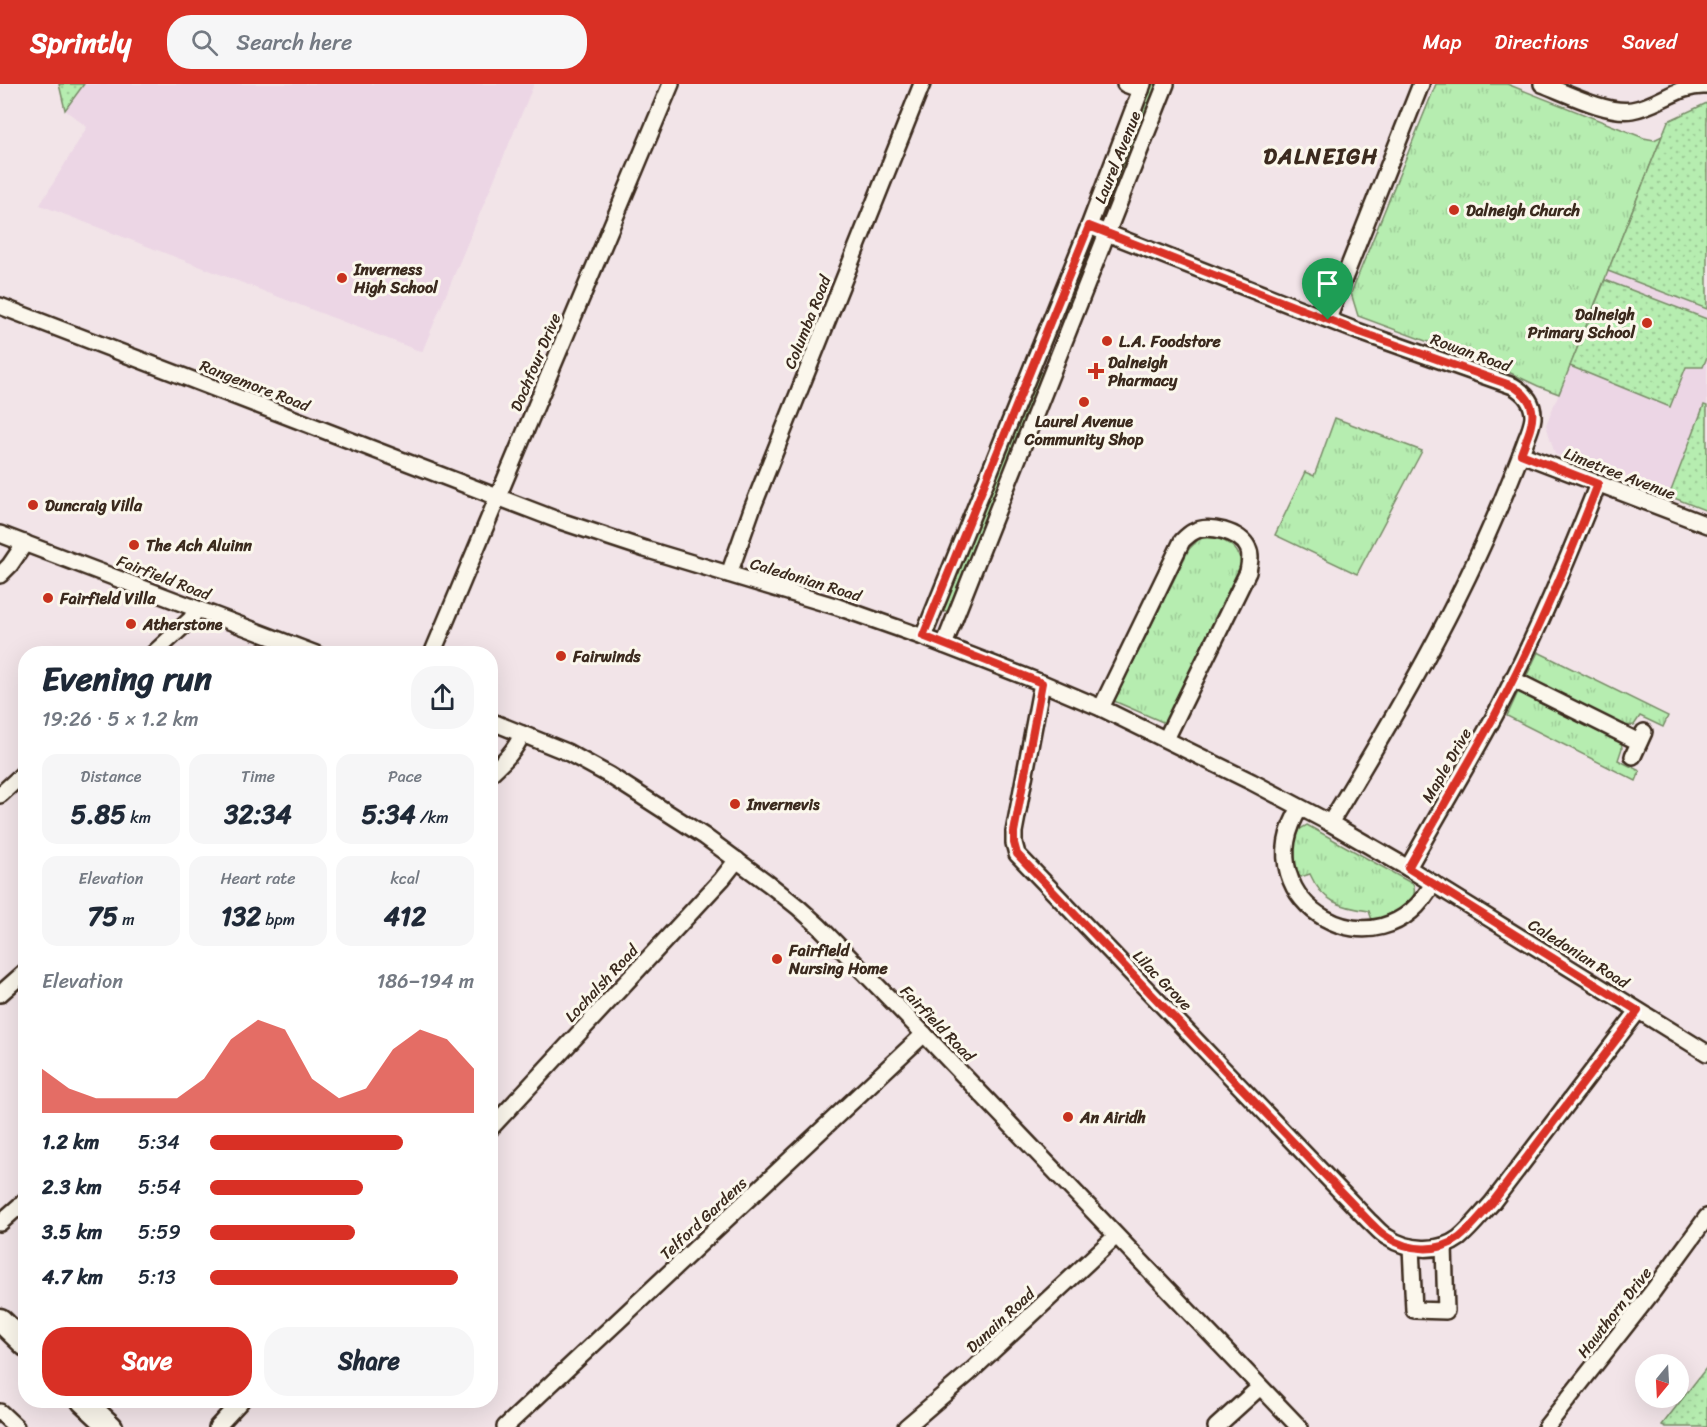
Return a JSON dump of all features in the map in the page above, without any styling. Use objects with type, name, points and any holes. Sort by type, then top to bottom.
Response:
[{"type":"main road","points":[[0,1320],[18,1337]]},
{"type":"main road","points":[[89,1408],[102,1424]]},
{"type":"street","name":"Dochfour Drive","points":[[435,646],[671,84]]},
{"type":"street","name":"Columba Road","points":[[729,574],[752,509],[922,84]]},
{"type":"street","points":[[1125,84],[1142,87]]},
{"type":"street","name":"Laurel Avenue","points":[[944,645],[1166,84]]},
{"type":"street","points":[[1328,320],[1421,84]]},
{"type":"street","points":[[1542,84],[1616,111],[1632,110],[1649,105],[1680,86],[1707,86]]},
{"type":"street","name":"Laurel Avenue","points":[[923,636],[1089,226],[1142,87]]},
{"type":"street","name":"Rowan Road","points":[[1089,226],[1328,320],[1513,386],[1524,393],[1533,409],[1533,419],[1521,454],[1496,516],[1439,634],[1388,727],[1330,823]]},
{"type":"street","name":"Rangemore Road","points":[[0,306],[497,496]]},
{"type":"street","name":"Limetree Avenue","points":[[1521,454],[1707,525]]},
{"type":"street","name":"Maple Drive","points":[[1408,868],[1496,712],[1545,613],[1598,484]]},
{"type":"street","name":"Caledonian Road","points":[[497,496],[560,521],[838,607],[923,636],[1101,708],[1330,823],[1433,883],[1707,1053]]},
{"type":"street","points":[[1101,708],[1182,541],[1193,532],[1205,528],[1218,528],[1237,537],[1248,546],[1250,558],[1248,572],[1166,739]]},
{"type":"street","name":"Fairfield Road","points":[[0,534],[295,646]]},
{"type":"street","points":[[0,575],[15,559],[25,543]]},
{"type":"street","points":[[162,646],[191,619],[196,609]]},
{"type":"street","points":[[1512,679],[1639,743]]},
{"type":"street","name":"Lilac Grove","points":[[1042,683],[1014,832],[1017,854],[1387,1238],[1411,1247],[1444,1246]]},
{"type":"street","name":"Fairfield Road","points":[[498,724],[567,752],[609,775],[704,836],[769,884],[819,926],[1299,1427]]},
{"type":"street","points":[[498,767],[516,747],[522,734]]},
{"type":"street","points":[[0,795],[18,778]]},
{"type":"street","points":[[1300,808],[1288,831],[1287,869],[1304,903],[1324,920],[1348,928],[1361,929],[1387,925],[1410,913],[1433,883]]},
{"type":"street","name":"Lochalsh Road","points":[[498,1120],[715,887],[737,860]]},
{"type":"street","points":[[0,994],[18,978]]},
{"type":"street","points":[[1411,1247],[1414,1310],[1446,1311],[1444,1246],[1469,1229],[1492,1203],[1638,1011]]},
{"type":"street","name":"Telford Gardens","points":[[505,1427],[924,1034]]},
{"type":"street","points":[[0,1223],[18,1207]]},
{"type":"street","name":"Hawthorn Drive","points":[[1546,1427],[1646,1301],[1707,1217]]},
{"type":"street","name":"Dunain Road","points":[[906,1427],[1116,1236]]},
{"type":"street","points":[[1216,1427],[1260,1387]]},
{"type":"street","points":[[217,1427],[235,1408]]},
{"type":"street","points":[[0,1412],[16,1427]]},
{"type":"shaded area","name":"Inverness High School","points":[[59,84],[534,84],[422,352],[40,205],[87,127],[65,110]]},
{"type":"shaded area","name":"Dalneigh Primary School","points":[[1707,103],[1707,511],[1555,454],[1546,425],[1668,121]]},
{"type":"green space","points":[[59,84],[84,84],[65,110]]},
{"type":"green space","points":[[1152,84],[1159,84],[1111,203],[1107,206],[1106,202]]},
{"type":"green space","points":[[1436,84],[1507,84],[1644,138],[1654,140],[1662,136],[1559,394],[1504,370],[1358,316],[1351,293]]},
{"type":"green space","points":[[1707,103],[1707,309],[1608,271],[1668,121]]},
{"type":"green space","points":[[1086,253],[1090,257],[1069,311],[1065,313],[1063,308]]},
{"type":"green space","points":[[1605,280],[1707,319],[1707,357],[1703,367],[1686,367],[1670,407],[1570,366]]},
{"type":"green space","points":[[1038,371],[1042,373],[1042,376],[949,610],[945,612],[943,608]]},
{"type":"green space","points":[[1704,405],[1707,406],[1707,511],[1669,496]]},
{"type":"green space","points":[[1335,418],[1422,451],[1357,574],[1275,535],[1305,472],[1314,476]]},
{"type":"green space","points":[[1204,537],[1228,543],[1237,551],[1241,564],[1165,723],[1114,701],[1189,549]]},
{"type":"green space","points":[[1538,652],[1668,716],[1663,727],[1640,716],[1634,725],[1623,726],[1528,678],[1527,675]]},
{"type":"green space","points":[[1521,691],[1621,741],[1622,748],[1618,760],[1640,771],[1636,781],[1507,716],[1518,692]]},
{"type":"green space","points":[[1307,825],[1413,884],[1414,891],[1408,904],[1395,914],[1372,920],[1369,911],[1333,902],[1320,891],[1310,874],[1301,877],[1296,873],[1294,843],[1300,829]]},
{"type":"green space","points":[[1707,1367],[1707,1427],[1666,1427],[1662,1425],[1675,1408],[1689,1408],[1689,1390]]},
{"type":"place","name":"Dalneigh Church","points":[[1454,210]]},
{"type":"place","name":"Inverness High School","points":[[342,278]]},
{"type":"place","name":"Dalneigh Primary School","points":[[1647,323]]},
{"type":"place","name":"L.A. Foodstore","points":[[1107,341]]},
{"type":"place","name":"Dalneigh Pharmacy","points":[[1096,371]]},
{"type":"place","name":"Laurel Avenue Community Shop","points":[[1084,402]]},
{"type":"place","name":"Duncraig Villa","points":[[33,505]]},
{"type":"place","name":"The Ach Aluinn","points":[[134,545]]},
{"type":"place","name":"Fairfield Villa","points":[[48,598]]},
{"type":"place","name":"Atherstone","points":[[131,624]]},
{"type":"place","name":"Fairwinds","points":[[561,656]]},
{"type":"place","name":"Invernevis","points":[[735,804]]},
{"type":"place","name":"Fairfield Nursing Home","points":[[777,959]]},
{"type":"place","name":"An Airidh","points":[[1068,1117]]},
{"type":"district","name":"DALNEIGH","points":[[1321,156]]},
{"type":"route","points":[[1089,226],[1328,320],[1513,386],[1524,393],[1533,409],[1532,425],[1521,454],[1598,484],[1545,613],[1496,712],[1408,868],[1638,1011],[1492,1203],[1469,1229],[1444,1246],[1411,1247],[1387,1238],[1017,854],[1014,832],[1042,683],[923,636],[1089,226]]}]
